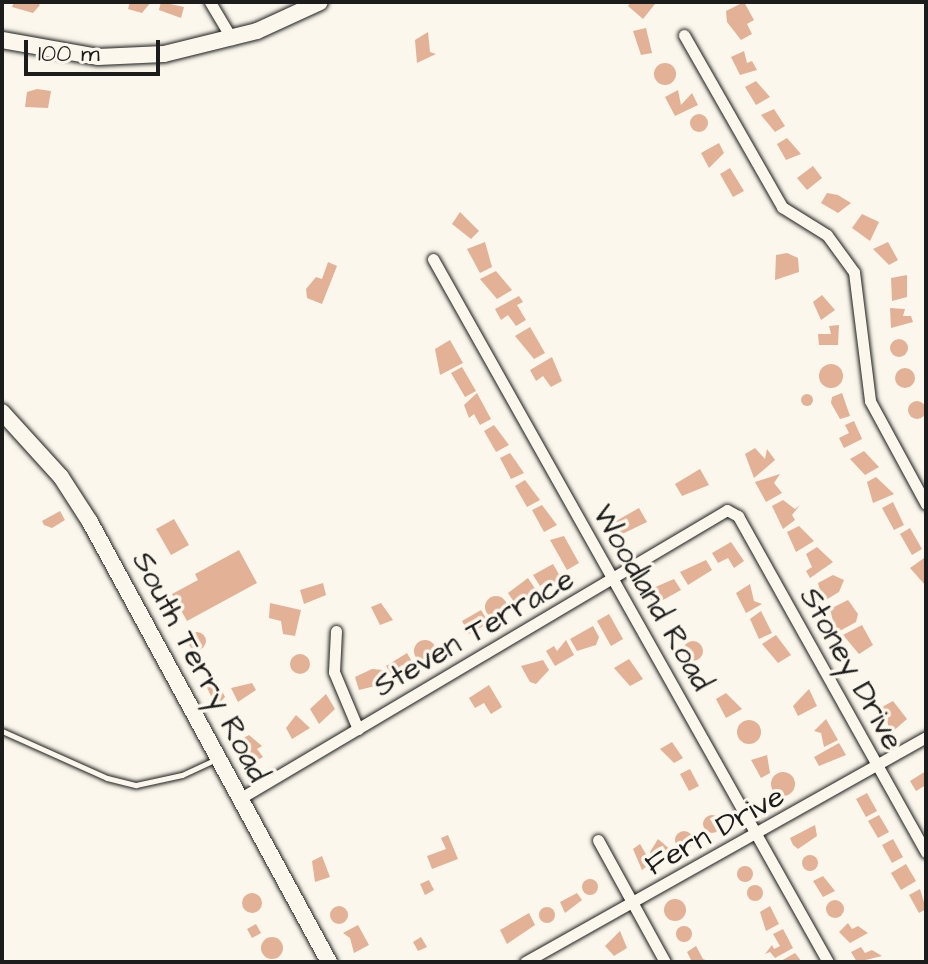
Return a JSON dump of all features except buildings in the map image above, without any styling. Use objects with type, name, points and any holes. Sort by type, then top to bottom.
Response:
[{"type":"street","points":[[210,2],[232,39]]},
{"type":"street","points":[[2,40],[67,54],[122,57],[232,39],[320,2]]},
{"type":"street","points":[[684,35],[782,207],[827,235],[854,272],[870,401],[926,504]]},
{"type":"street","name":"Woodland Road","points":[[433,259],[615,577],[828,962]]},
{"type":"street","name":"South Terry Road","points":[[2,412],[61,477],[90,522],[329,962]]},
{"type":"street","name":"Steven Terrace","points":[[239,799],[615,577],[734,511]]},
{"type":"street","name":"Stoney Drive","points":[[734,511],[926,852]]},
{"type":"street","points":[[336,631],[334,672],[358,729]]},
{"type":"street","name":"Fern Drive","points":[[525,962],[758,835],[926,737]]},
{"type":"street","points":[[598,840],[665,962]]},
{"type":"lane","points":[[2,731],[107,778],[136,785],[182,775],[218,759]]}]
